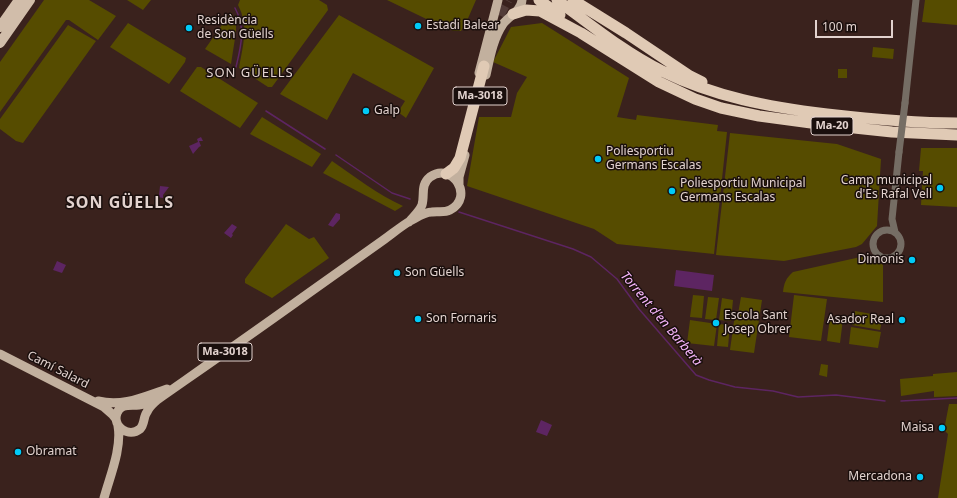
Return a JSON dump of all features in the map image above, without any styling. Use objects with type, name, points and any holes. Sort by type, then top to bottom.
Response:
[{"type":"highway","points":[[0,27],[19,0]]},
{"type":"highway","points":[[0,43],[30,0]]},
{"type":"highway","points":[[560,0],[572,6]]},
{"type":"highway","name":"Ma-20","points":[[545,2],[572,6],[611,41],[661,71],[698,87],[748,102],[790,110],[868,119],[957,123]]},
{"type":"highway","name":"Ma-20","points":[[545,2],[581,33],[659,82],[695,99],[721,108],[759,116],[832,126],[918,134],[957,135]]},
{"type":"highway","points":[[513,14],[524,10],[536,10],[581,33]]},
{"type":"highway","points":[[442,174],[454,168],[460,158],[483,63]]},
{"type":"main road","points":[[483,63],[490,41],[499,0]]},
{"type":"main road","points":[[513,14],[520,8],[522,0]]},
{"type":"main road","name":"Ma-3018","points":[[117,422],[124,430],[131,432],[137,431],[141,428],[144,423],[144,417],[156,400],[409,222],[428,212],[449,210],[456,204],[461,192],[459,184],[461,170],[495,41],[505,22],[513,14]]},
{"type":"main road","points":[[442,174],[454,178],[459,184]]},
{"type":"main road","name":"Ma-3018","points":[[409,222],[420,208],[423,188],[427,181],[433,176],[442,174]]},
{"type":"main road","points":[[423,196],[427,204],[437,211]]},
{"type":"main road","name":"Camí Salard","points":[[0,354],[104,407],[112,414],[117,422]]},
{"type":"main road","points":[[85,398],[111,404],[137,399],[176,387]]},
{"type":"main road","name":"Ma-3018","points":[[121,408],[127,405],[135,405],[156,400]]},
{"type":"main road","points":[[135,405],[141,409],[144,417]]},
{"type":"main road","name":"Camí Salard","points":[[104,407],[121,408]]},
{"type":"main road","points":[[104,498],[117,450],[119,437],[117,413],[121,408]]},
{"type":"main road","points":[[117,450],[122,440],[131,432]]},
{"type":"street","points":[[892,219],[884,230],[875,235],[872,243],[874,251],[881,257],[892,257],[900,250],[901,243],[900,238],[895,232],[892,219],[916,0]]},
{"type":"street","points":[[884,230],[891,230],[895,232]]},
{"type":"shaded area","points":[[44,0],[89,0],[116,16],[98,40],[69,20],[66,20],[0,112],[0,62]]},
{"type":"shaded area","points":[[127,0],[151,0],[143,10]]},
{"type":"shaded area","points":[[240,0],[319,0],[327,5],[328,10],[272,87],[268,87],[239,68],[244,36],[243,21],[238,5]]},
{"type":"shaded area","name":"Estadi Balear","points":[[387,0],[476,0],[461,31],[454,31]]},
{"type":"shaded area","points":[[925,0],[957,0],[957,25],[922,22]]},
{"type":"shaded area","points":[[231,12],[236,20],[236,32],[231,64],[205,49]]},
{"type":"shaded area","points":[[339,15],[434,68],[406,118],[398,112],[405,101],[353,73],[327,120],[280,94]]},
{"type":"shaded area","points":[[128,23],[186,58],[185,62],[169,84],[110,47]]},
{"type":"shaded area","name":"Poliesportiu Germans Escalas","points":[[542,23],[629,78],[617,117],[636,120],[637,115],[718,125],[717,131],[727,132],[714,254],[617,244],[594,229],[467,186],[479,117],[511,117],[517,93],[527,77],[493,62],[511,27]]},
{"type":"shaded area","points":[[68,25],[96,41],[23,143],[16,141],[0,129],[0,119]]},
{"type":"shaded area","points":[[873,47],[894,49],[893,59],[872,57]]},
{"type":"shaded area","points":[[197,67],[201,67],[258,103],[240,128],[180,91]]},
{"type":"shaded area","points":[[838,69],[847,69],[847,78],[838,78]]},
{"type":"shaded area","points":[[262,117],[321,154],[312,167],[250,134]]},
{"type":"shaded area","points":[[730,133],[837,144],[881,159],[877,226],[862,244],[856,247],[784,261],[716,255]]},
{"type":"shaded area","points":[[201,137],[203,141],[199,141],[201,146],[193,154],[189,146],[198,142],[197,139]]},
{"type":"shaded area","name":"Camp municipal d'Es Rafal Vell","points":[[921,148],[957,148],[957,207],[921,205],[923,171],[919,171]]},
{"type":"shaded area","points":[[332,161],[375,191],[403,206],[395,211],[323,173]]},
{"type":"shaded area","points":[[160,186],[169,187],[163,195],[163,198],[157,197],[159,200],[154,200],[155,195],[159,195]]},
{"type":"shaded area","points":[[336,213],[340,214],[340,219],[333,227],[328,225]]},
{"type":"shaded area","points":[[232,224],[237,227],[231,238],[224,233]]},
{"type":"shaded area","points":[[286,224],[309,239],[314,237],[329,258],[272,298],[245,283],[245,279]]},
{"type":"shaded area","points":[[865,256],[883,265],[883,302],[783,292],[786,281],[793,272]]},
{"type":"shaded area","points":[[57,261],[66,265],[62,273],[53,270]]},
{"type":"shaded area","points":[[676,270],[714,275],[712,291],[674,286]]},
{"type":"shaded area","points":[[693,295],[704,296],[702,318],[690,317]]},
{"type":"shaded area","points":[[794,295],[827,299],[821,341],[789,337]]},
{"type":"shaded area","points":[[708,297],[719,298],[716,320],[705,319]]},
{"type":"shaded area","points":[[741,297],[762,300],[754,353],[730,350],[735,314],[738,314]]},
{"type":"shaded area","points":[[722,298],[733,300],[731,321],[719,320]]},
{"type":"shaded area","points":[[855,311],[883,316],[880,330],[852,325]]},
{"type":"shaded area","points":[[830,317],[843,319],[840,343],[827,341]]},
{"type":"shaded area","points":[[690,320],[717,324],[714,346],[687,343]]},
{"type":"shaded area","points":[[719,324],[730,325],[728,347],[717,346]]},
{"type":"shaded area","points":[[851,327],[881,332],[878,348],[849,344]]},
{"type":"shaded area","points":[[821,364],[828,365],[827,377],[819,375]]},
{"type":"shaded area","points":[[957,372],[957,396],[934,397],[934,391],[901,396],[900,379]]},
{"type":"shaded area","points":[[949,404],[957,404],[957,498],[938,498],[948,434],[944,430]]},
{"type":"shaded area","points":[[541,420],[552,425],[547,436],[536,432]]},
{"type":"waterway","name":"Torrent d'en Barberà","points":[[235,8],[240,23],[242,37],[236,67]]},
{"type":"waterway","name":"Torrent d'en Barberà","points":[[266,111],[325,149]]},
{"type":"waterway","name":"Torrent d'en Barberà","points":[[336,155],[392,193],[410,199]]},
{"type":"waterway","name":"Torrent d'en Barberà","points":[[459,212],[573,249],[591,257],[617,279],[639,309],[696,375],[735,387],[773,391],[798,397],[836,395],[885,401]]},
{"type":"waterway","name":"Torrent d'en Barberà","points":[[901,401],[957,398]]},
{"type":"tunnel","points":[[494,31],[499,15],[507,0]]},
{"type":"place","name":"Estadi Balear","points":[[418,26]]},
{"type":"place","name":"Residència de Son Güells","points":[[189,28]]},
{"type":"place","name":"Galp","points":[[366,111]]},
{"type":"place","name":"Poliesportiu Germans Escalas","points":[[598,159]]},
{"type":"place","name":"Camp municipal d'Es Rafal Vell","points":[[940,188]]},
{"type":"place","name":"Poliesportiu Municipal Germans Escalas","points":[[672,191]]},
{"type":"place","name":"Dimonis","points":[[912,260]]},
{"type":"place","name":"Son Güells","points":[[397,273]]},
{"type":"place","name":"Son Fornaris","points":[[418,319]]},
{"type":"place","name":"Asador Real","points":[[902,320]]},
{"type":"place","name":"Escola Sant Josep Obrer","points":[[716,323]]},
{"type":"place","name":"Maisa","points":[[942,428]]},
{"type":"place","name":"Obramat","points":[[18,452]]},
{"type":"place","name":"Mercadona","points":[[920,477]]},
{"type":"district","name":"SON GÜELLS","points":[[250,73]]},
{"type":"district","name":"SON GÜELLS","points":[[120,203]]}]
